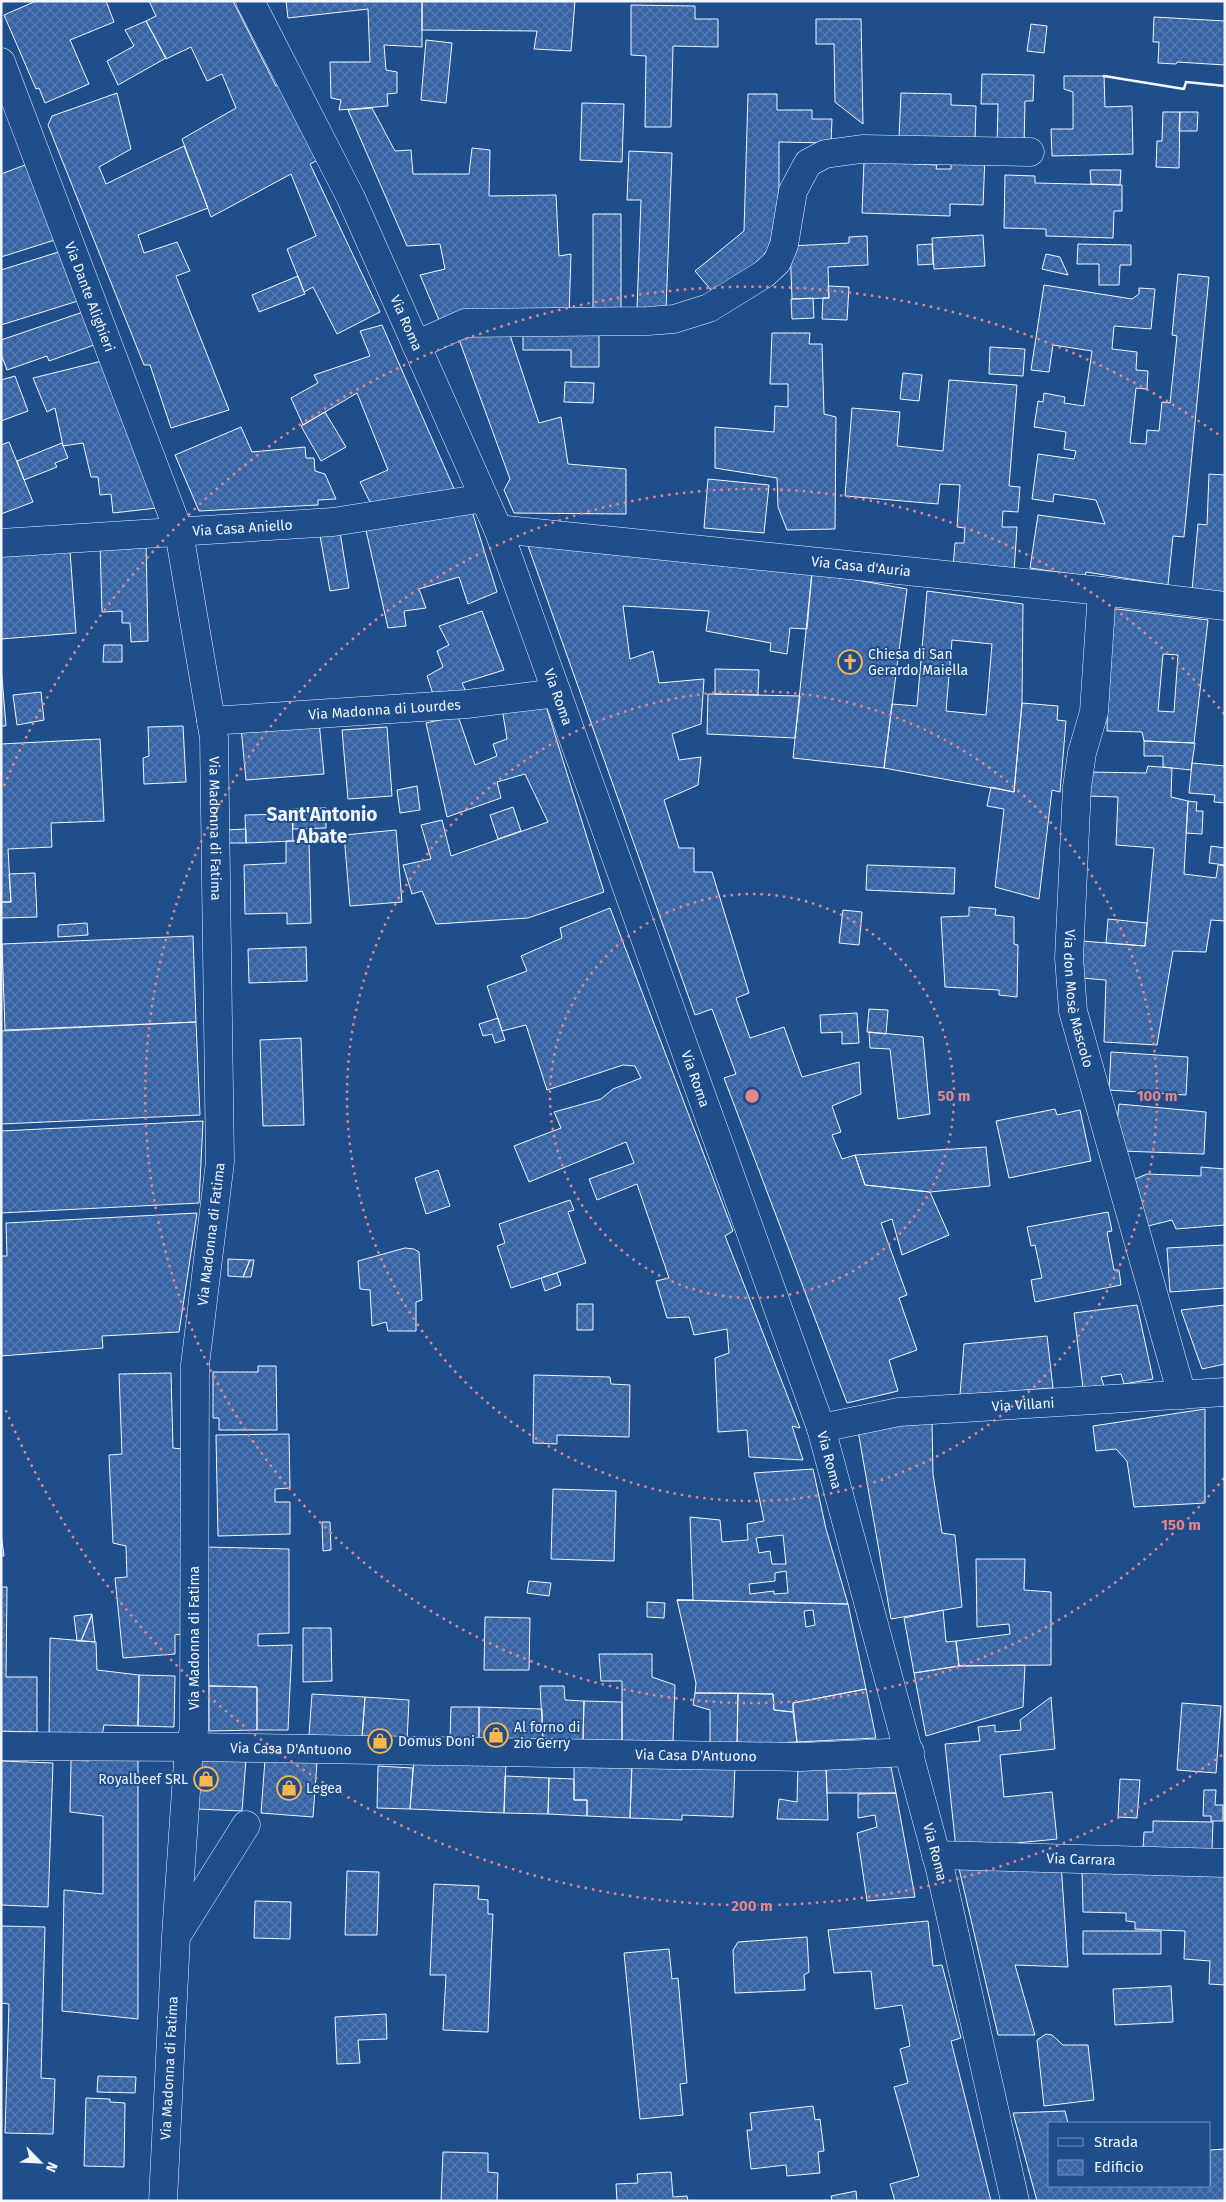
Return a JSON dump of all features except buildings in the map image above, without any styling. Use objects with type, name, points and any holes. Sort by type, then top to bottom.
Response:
[{"type":"street","name":"Via Roma","points":[[250,1],[351,198],[498,529],[822,1428],[936,1855],[1015,2201]]},
{"type":"street","name":"Via Dante Alighieri","points":[[1,62],[179,532]]},
{"type":"street","points":[[416,345],[465,323],[648,321],[674,319],[709,308],[764,274],[777,262],[784,245],[793,191],[808,163],[825,154],[862,149],[1030,152]]},
{"type":"street","name":"Via Casa Aniello","points":[[1,543],[333,522],[484,498]]},
{"type":"street","name":"Via Casa d'Auria","points":[[498,529],[1102,591],[1225,606]]},
{"type":"street","name":"Via Madonna di Fatima","points":[[163,2201],[176,1936],[189,1747],[194,1730],[195,1365],[220,1162],[214,738],[179,532]]},
{"type":"street","name":"Via don Mosè Mascolo","points":[[1102,591],[1094,712],[1082,752],[1078,787],[1069,958],[1073,1011],[1182,1395]]},
{"type":"street","name":"Via Madonna di Lourdes","points":[[211,721],[467,704],[557,693]]},
{"type":"street","name":"Via Villani","points":[[822,1428],[899,1412],[1225,1392]]},
{"type":"street","name":"Via Casa D'Antuono","points":[[1,1746],[189,1747],[801,1757],[910,1752]]},
{"type":"street","name":"Via Madonna di Fatima","points":[[176,1936],[246,1825]]},
{"type":"street","name":"Via Carrara","points":[[936,1855],[1225,1863]]},
{"type":"wall","points":[[1104,76],[1184,89],[1186,82],[1225,86]]},
{"type":"place","name":"Chiesa di San Gerardo Maiella","points":[[850,662]]},
{"type":"place","name":"Al forno di zio Gerry","points":[[496,1735]]},
{"type":"place","name":"Domus Doni","points":[[380,1741]]},
{"type":"place","name":"Royalbeef SRL","points":[[206,1779]]},
{"type":"place","name":"Legea","points":[[289,1788]]},
{"type":"district","name":"Sant'Antonio Abate","points":[[322,825]]}]
